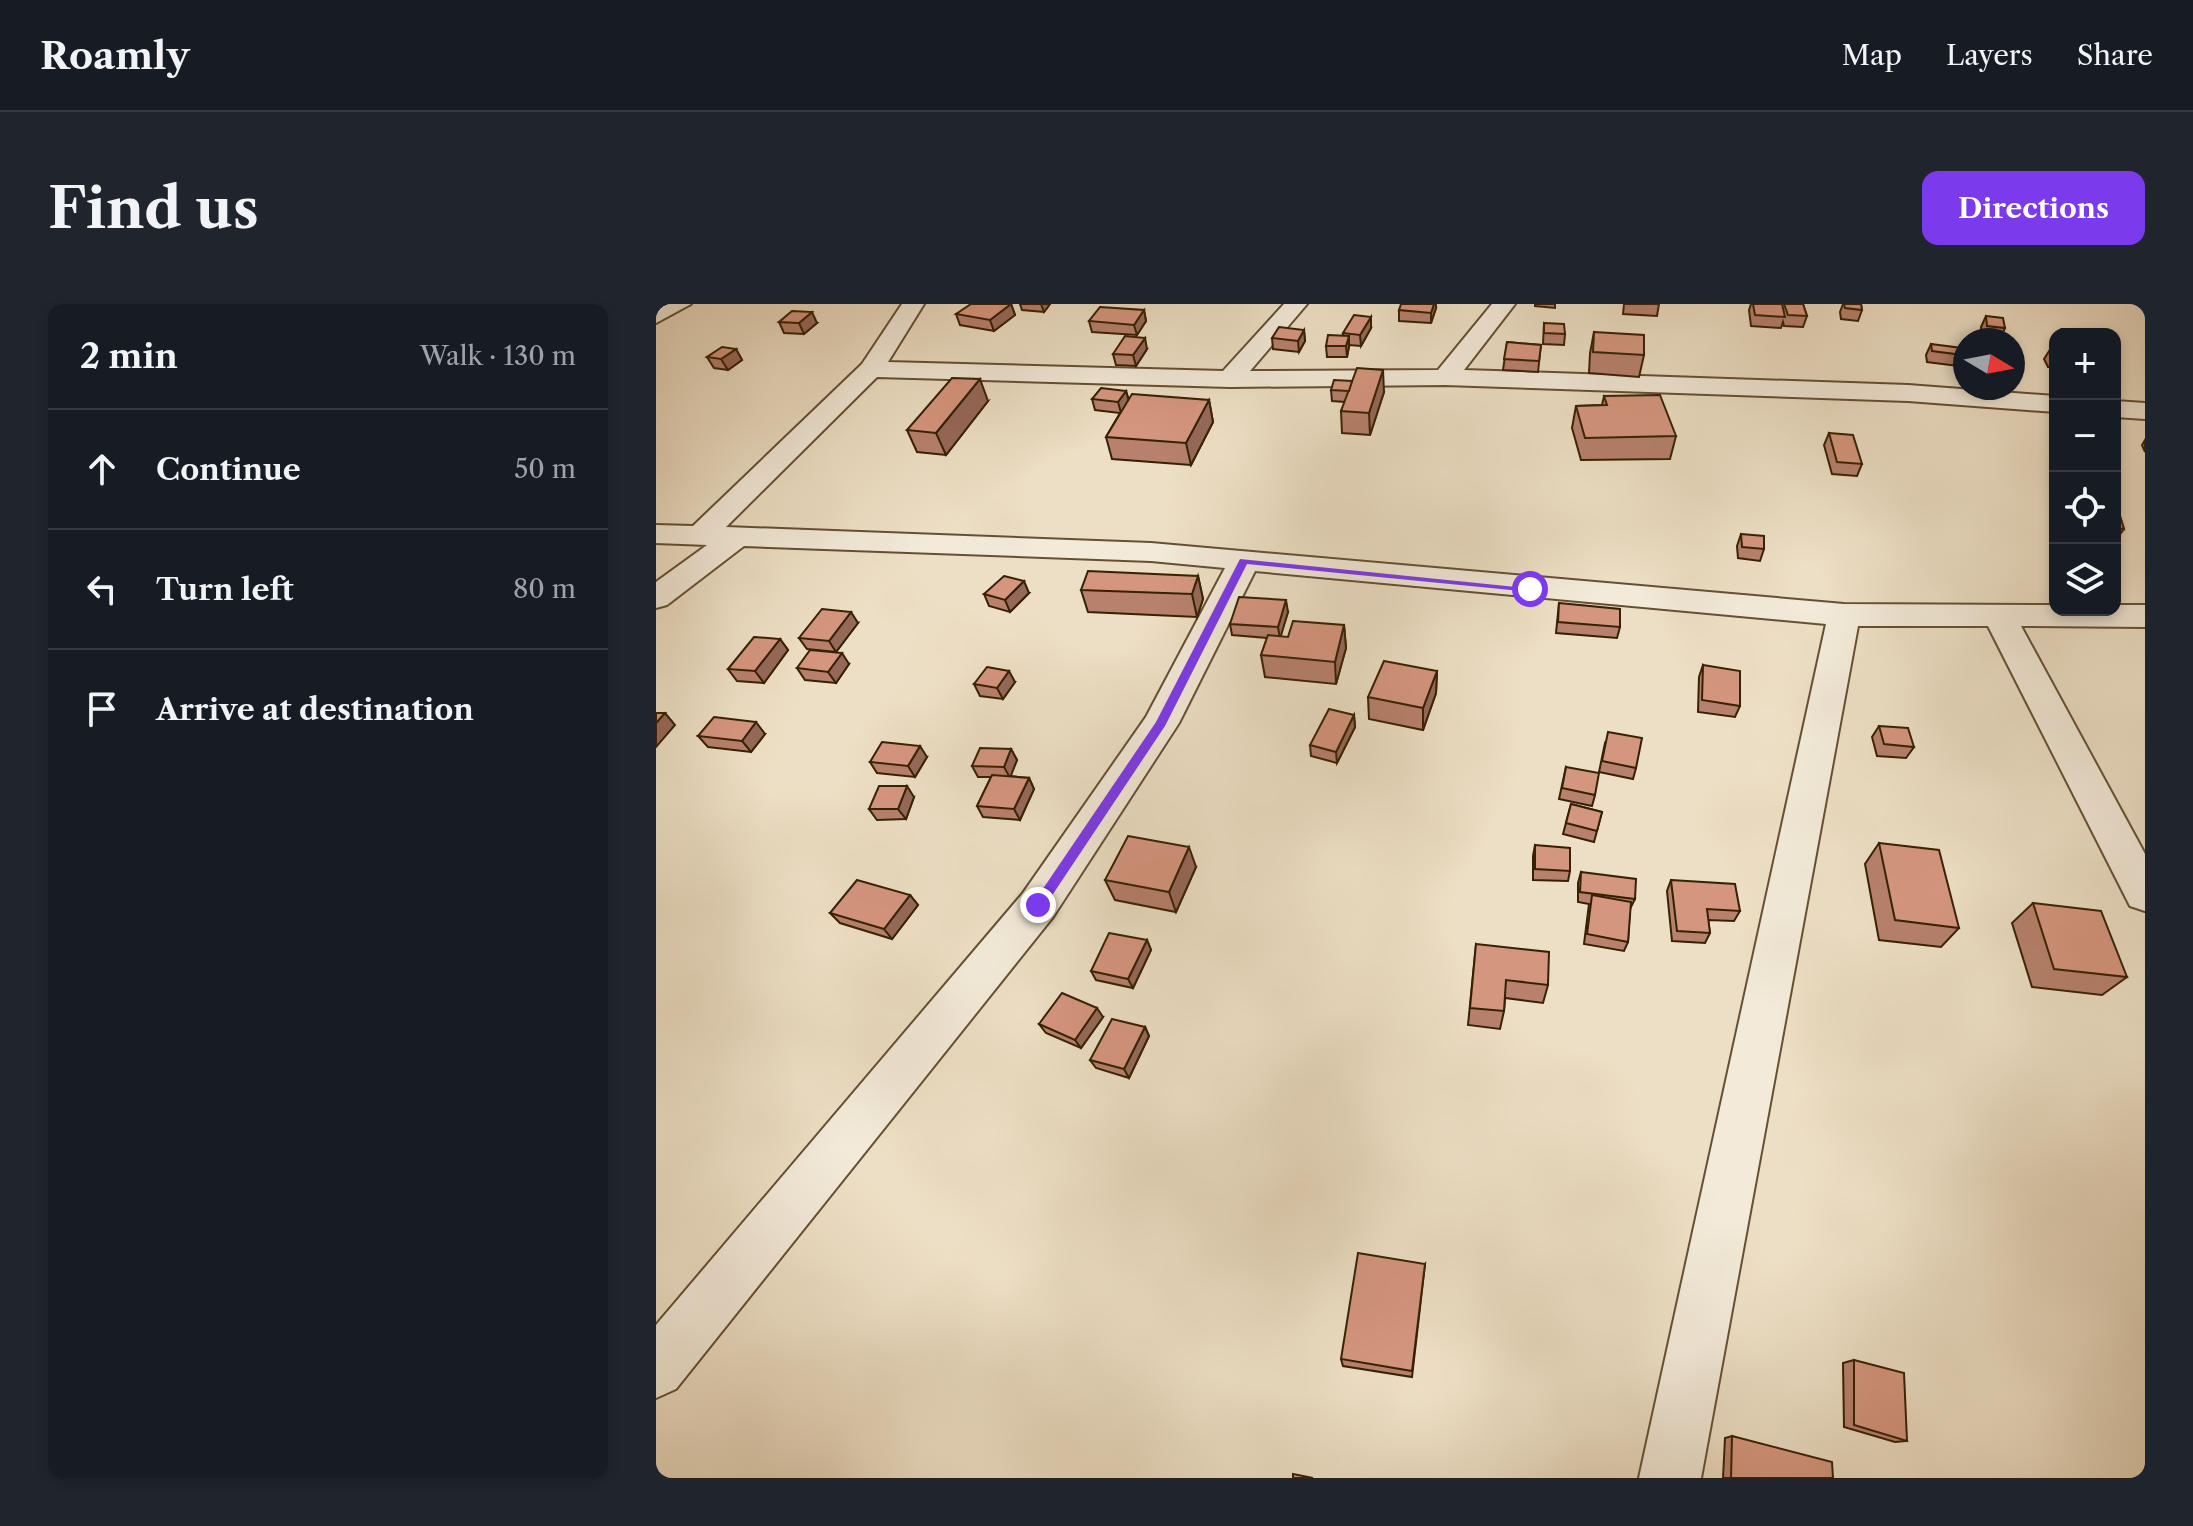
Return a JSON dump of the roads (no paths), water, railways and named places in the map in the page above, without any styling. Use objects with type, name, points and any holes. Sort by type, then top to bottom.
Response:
[{"type":"street","points":[[656,316],[680,304]]},
{"type":"street","points":[[700,536],[871,369],[913,304]]},
{"type":"street","points":[[1230,379],[1296,304]]},
{"type":"street","points":[[1445,377],[1504,304]]},
{"type":"street","points":[[871,369],[1230,379],[1445,377],[1908,393],[2049,404]]},
{"type":"street","points":[[2121,409],[2145,411]]},
{"type":"street","points":[[656,534],[1151,552],[1844,615],[2145,616]]},
{"type":"street","points":[[656,598],[736,538]]},
{"type":"street","points":[[656,1369],[1038,905],[1161,723],[1244,561]]},
{"type":"street","points":[[1998,614],[2145,894]]},
{"type":"street","points":[[1670,1478],[1844,615]]}]
